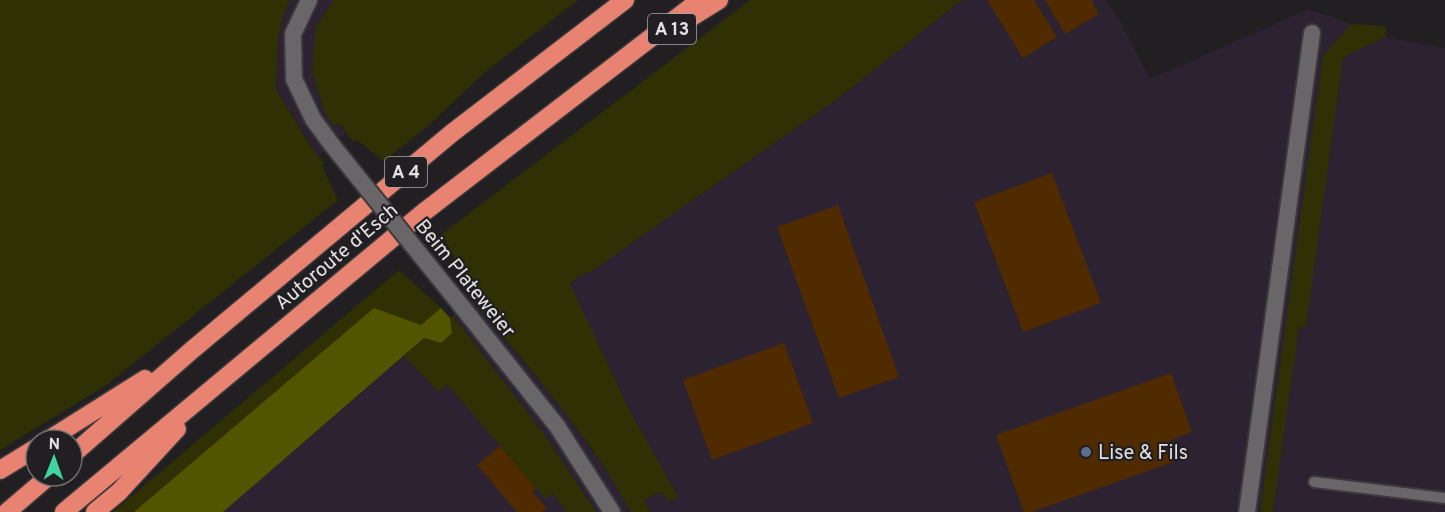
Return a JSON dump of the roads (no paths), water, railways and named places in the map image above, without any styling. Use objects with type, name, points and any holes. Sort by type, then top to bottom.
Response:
[{"type":"highway","name":"Autoroute d'Esch","points":[[84,444],[192,350],[452,133],[625,0]]},
{"type":"highway","name":"Autoroute d'Esch","points":[[64,512],[424,212],[700,0]]},
{"type":"highway","name":"A 13","points":[[626,59],[719,0]]},
{"type":"highway","name":"A 4","points":[[67,428],[192,350]]},
{"type":"highway","name":"A 4","points":[[95,512],[119,492],[227,375]]},
{"type":"highway","points":[[0,470],[24,455]]},
{"type":"highway","points":[[7,512],[34,488]]},
{"type":"street","name":"Beim Plateweier","points":[[309,0],[293,34],[294,79],[313,119],[557,426],[612,512]]},
{"type":"street","points":[[1247,512],[1312,33]]},
{"type":"lane","points":[[1314,482],[1445,498]]},
{"type":"place","name":"Lise & Fils","points":[[1086,452]]}]
